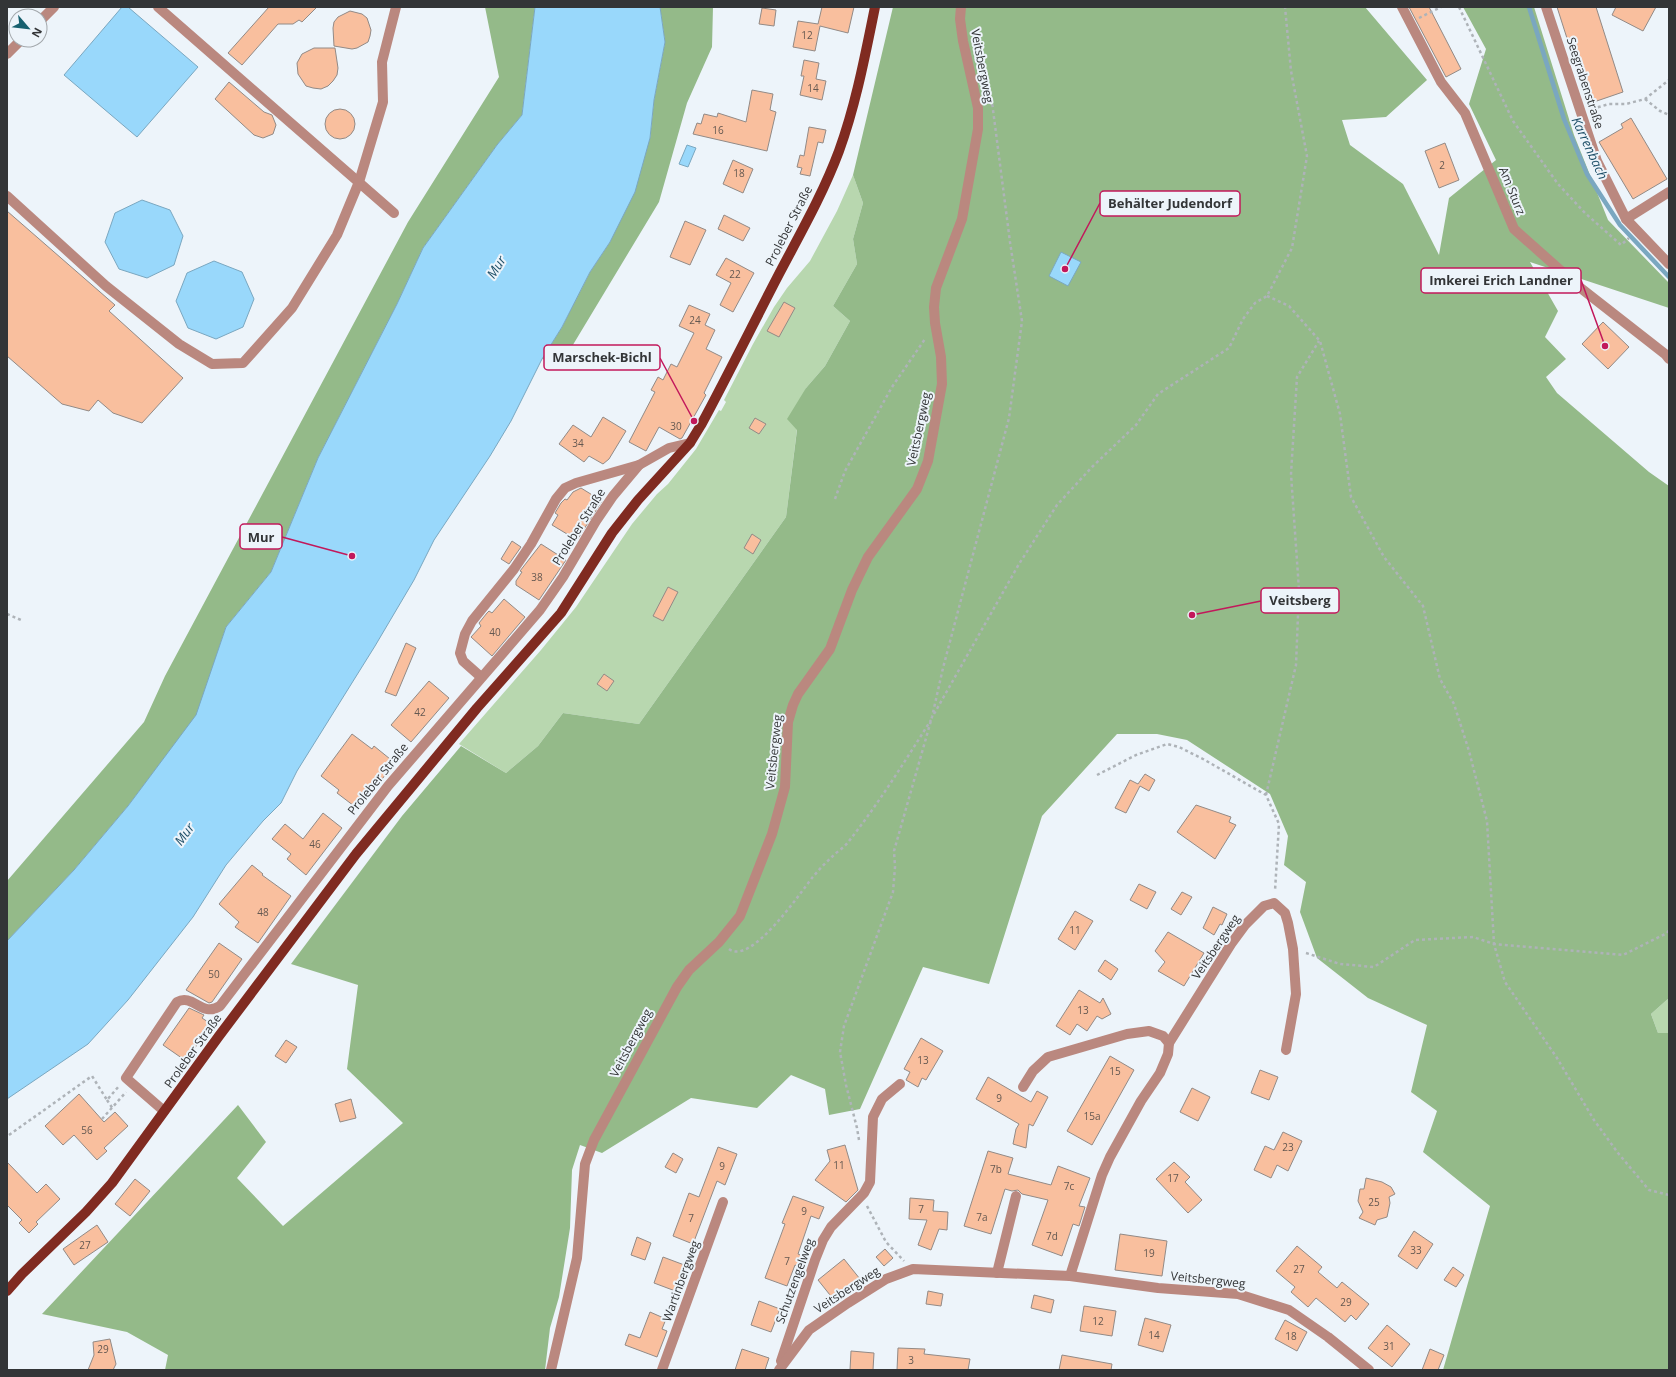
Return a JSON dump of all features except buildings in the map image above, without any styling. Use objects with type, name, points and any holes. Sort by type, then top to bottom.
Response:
[{"type":"main road","name":"Proleber Straße","points":[[7,1291],[22,1274],[86,1212],[112,1183],[164,1111],[361,848],[477,708],[561,613],[612,533],[638,500],[690,443],[707,414],[809,220],[825,185],[839,152],[852,114],[875,7]]},
{"type":"street","points":[[158,7],[394,212]]},
{"type":"street","points":[[7,196],[106,286],[179,344],[212,364],[243,363],[292,308],[337,235],[359,182],[383,102],[382,62],[396,7]]},
{"type":"street","name":"Veitsbergweg","points":[[551,1370],[577,1258],[585,1164],[594,1140],[677,987],[689,970],[719,942],[740,916],[772,834],[785,787],[788,722],[792,705],[798,694],[830,649],[852,590],[868,557],[917,489],[928,461],[942,384],[941,357],[935,324],[934,307],[936,288],[962,220],[978,129],[978,108],[963,41],[960,19],[961,7]]},
{"type":"street","name":"Am Sturz","points":[[1402,7],[1441,82],[1465,113],[1514,229],[1578,286],[1665,354],[1669,359]]},
{"type":"street","name":"Seegrabenstraße","points":[[1546,7],[1597,161],[1626,219],[1669,264]]},
{"type":"street","points":[[1626,219],[1669,192]]},
{"type":"street","name":"Proleber Straße","points":[[129,1081],[177,1002],[187,1000],[207,1010],[220,1006],[388,786],[540,610],[563,577],[600,515],[613,496],[639,465],[669,448],[690,443]]},
{"type":"street","points":[[481,677],[463,661],[460,653],[465,634],[472,621],[514,569],[531,544],[556,499],[565,488],[576,483],[639,465]]},
{"type":"street","points":[[1274,904],[1286,913],[1292,949],[1296,994],[1286,1050]]},
{"type":"street","name":"Veitsbergweg","points":[[1070,1276],[1102,1175],[1110,1157],[1138,1107],[1160,1073],[1168,1054],[1169,1043],[1231,944],[1245,925],[1264,906],[1274,904]]},
{"type":"street","points":[[1023,1087],[1033,1071],[1048,1058],[1126,1034],[1149,1031],[1162,1036],[1169,1043]]},
{"type":"street","points":[[129,1081],[164,1111]]},
{"type":"street","name":"Schutzengelweg","points":[[779,1369],[823,1240],[831,1227],[864,1193],[870,1182],[873,1117],[882,1099],[900,1084]]},
{"type":"street","points":[[997,1273],[1016,1196]]},
{"type":"street","name":"Wartinbergweg","points":[[662,1370],[724,1202]]},
{"type":"street","name":"Veitsbergweg","points":[[779,1369],[809,1330],[848,1302],[886,1279],[913,1269],[1070,1276],[1158,1288],[1238,1294],[1289,1310],[1328,1337],[1369,1370]]},
{"type":"path","points":[[719,942],[732,952],[740,952],[759,940],[777,924],[830,858],[848,843],[897,774],[932,717],[1019,564],[1057,506],[1092,467],[1136,424],[1158,394],[1229,348],[1243,319],[1255,303],[1267,296],[1292,248],[1307,156],[1291,71],[1285,7]]},
{"type":"path","points":[[1410,22],[1441,7]]},
{"type":"path","points":[[1459,7],[1513,121],[1558,184],[1585,213],[1621,245]]},
{"type":"path","points":[[859,1144],[857,1128],[846,1085],[840,1052],[843,1033],[858,987],[893,892],[895,867],[894,851],[932,717],[943,668],[1009,418],[1022,321],[992,102],[988,80],[982,68]]},
{"type":"path","points":[[1580,112],[1609,104],[1626,104],[1645,100],[1669,80]]},
{"type":"path","points":[[1645,100],[1660,112],[1669,115]]},
{"type":"path","points":[[1267,296],[1289,306],[1320,340],[1340,414],[1351,497],[1384,557],[1423,606],[1440,679],[1454,704],[1469,751],[1487,822],[1494,944],[1505,982],[1557,1058],[1594,1120],[1618,1153],[1649,1190],[1669,1195]]},
{"type":"path","points":[[835,499],[845,471],[892,387],[935,324]]},
{"type":"path","points":[[1266,795],[1296,666],[1299,590],[1291,474],[1297,377],[1320,340]]},
{"type":"path","points":[[7,614],[21,620]]},
{"type":"path","points":[[1097,775],[1136,755],[1167,744],[1179,747],[1203,759],[1266,795],[1279,824],[1279,852],[1274,904]]},
{"type":"path","points":[[1292,949],[1340,964],[1374,966],[1415,940],[1473,937],[1494,944],[1623,955],[1667,933],[1669,930]]},
{"type":"path","points":[[9,1135],[92,1076],[113,1109]]},
{"type":"path","points":[[107,1100],[129,1081]]},
{"type":"path","points":[[102,1119],[113,1109],[129,1081]]},
{"type":"path","points":[[864,1193],[870,1214],[886,1242],[913,1269]]},
{"type":"green space","points":[[485,7],[535,7],[522,115],[497,145],[423,248],[397,304],[318,458],[271,572],[226,627],[197,715],[128,806],[74,870],[7,941],[7,881],[144,722],[165,676],[408,222],[499,77]]},
{"type":"green space","points":[[660,7],[713,7],[712,47],[687,103],[659,202],[562,363],[542,359],[562,327],[590,272],[610,242],[650,138],[654,100],[665,42]]},
{"type":"green space","points":[[893,7],[1365,7],[1427,80],[1386,117],[1342,120],[1350,145],[1403,184],[1439,255],[1449,198],[1496,160],[1469,104],[1486,49],[1463,7],[1534,7],[1574,135],[1608,220],[1669,283],[1669,308],[1530,262],[1558,311],[1545,337],[1566,359],[1546,377],[1557,393],[1649,472],[1669,486],[1669,998],[1651,1014],[1658,1033],[1669,1033],[1669,1370],[1443,1370],[1490,1206],[1423,1152],[1437,1111],[1411,1092],[1427,1025],[1368,998],[1317,958],[1300,912],[1306,882],[1284,865],[1288,836],[1270,794],[1187,740],[1157,734],[1117,734],[1042,816],[989,984],[923,967],[860,1109],[829,1115],[825,1089],[791,1075],[757,1108],[691,1098],[602,1153],[580,1145],[572,1170],[570,1228],[559,1297],[550,1328],[545,1370],[165,1370],[168,1355],[127,1332],[42,1314],[238,1105],[266,1142],[237,1178],[283,1226],[403,1123],[347,1069],[358,985],[291,964],[402,816],[461,746],[506,773],[538,746],[563,713],[639,724],[786,517],[797,430],[787,419],[806,388],[825,366],[850,321],[833,306],[857,264],[853,239],[863,203],[853,175]]},
{"type":"green space","points":[[853,175],[863,203],[853,239],[857,264],[833,306],[850,321],[825,366],[806,388],[797,429],[786,517],[639,724],[563,713],[538,746],[506,773],[459,744],[541,650],[576,607],[632,524],[657,494],[668,484],[696,449],[719,410],[721,411],[726,402],[724,400],[774,307],[787,288],[810,261],[837,211]]},
{"type":"green space","points":[[1669,998],[1669,1033],[1658,1033],[1651,1014]]},
{"type":"water","points":[[122,7],[128,7],[198,67],[137,137],[64,75]]},
{"type":"water","name":"Mur","points":[[535,7],[660,7],[665,42],[654,100],[650,138],[635,192],[610,242],[590,272],[562,327],[542,359],[511,421],[490,456],[434,540],[414,580],[375,646],[297,771],[281,803],[263,821],[226,865],[193,917],[128,1000],[88,1044],[7,1099],[7,941],[74,870],[128,806],[196,715],[226,627],[271,572],[318,458],[397,304],[423,248],[497,145],[522,115]]},
{"type":"water","points":[[687,145],[696,148],[688,167],[679,164]]},
{"type":"water","points":[[142,200],[170,210],[183,236],[174,265],[147,278],[119,269],[105,242],[115,213]]},
{"type":"water","points":[[1061,252],[1081,262],[1068,286],[1049,276]]},
{"type":"water","points":[[214,261],[242,272],[254,299],[243,327],[216,339],[188,328],[176,301],[187,273]]},
{"type":"waterway","name":"Karrenbach","points":[[1529,7],[1564,119],[1587,174],[1620,225],[1669,277]]},
{"type":"place","name":"Behälter Judendorf","points":[[1065,269]]},
{"type":"place","name":"Imkerei Erich Landner","points":[[1605,346]]},
{"type":"place","name":"Marschek-Bichl","points":[[694,421]]},
{"type":"place","name":"Mur","points":[[352,556]]},
{"type":"place","name":"Veitsberg","points":[[1192,615]]}]
